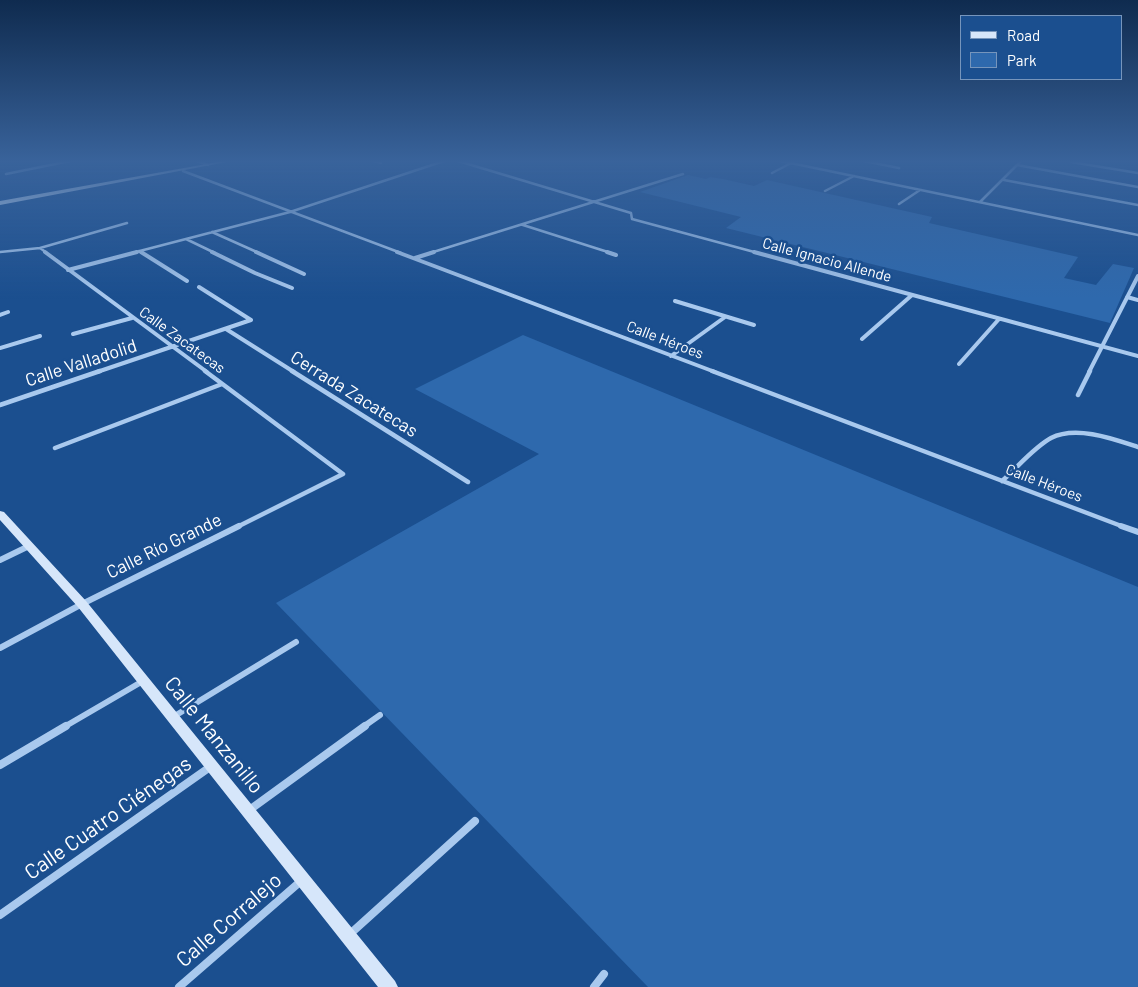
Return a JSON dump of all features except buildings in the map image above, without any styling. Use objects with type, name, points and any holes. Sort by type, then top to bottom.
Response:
[{"type":"street","name":"Calle Héroes","points":[[277,207],[1138,532]]},
{"type":"street","points":[[68,270],[305,207]]},
{"type":"street","points":[[414,258],[581,207]]},
{"type":"street","name":"Calle Ignacio Allende","points":[[613,207],[631,213],[632,219],[1138,356]]},
{"type":"street","points":[[1004,207],[1138,235]]},
{"type":"street","points":[[0,252],[40,248],[127,222]]},
{"type":"street","points":[[523,225],[616,255]]},
{"type":"street","points":[[212,232],[304,274]]},
{"type":"street","points":[[185,239],[255,273],[292,288]]},
{"type":"street","name":"Calle Zacatecas","points":[[40,248],[171,348],[343,474]]},
{"type":"street","points":[[139,251],[187,281]]},
{"type":"street","points":[[1078,395],[1138,276]]},
{"type":"street","name":"Calle Valladolid","points":[[0,405],[251,320],[199,287]]},
{"type":"street","points":[[862,339],[912,295]]},
{"type":"street","points":[[1127,297],[1138,300]]},
{"type":"street","points":[[675,301],[754,325]]},
{"type":"street","points":[[0,314],[8,312]]},
{"type":"street","points":[[671,356],[725,317]]},
{"type":"street","points":[[73,334],[132,318]]},
{"type":"street","points":[[959,364],[999,318]]},
{"type":"street","name":"Cerrada Zacatecas","points":[[226,329],[468,482]]},
{"type":"street","points":[[0,348],[40,336]]},
{"type":"street","points":[[55,448],[222,384]]},
{"type":"street","points":[[1002,481],[1053,436],[1074,433],[1096,435],[1138,447]]},
{"type":"street","name":"Calle Río Grande","points":[[0,648],[82,604],[343,474]]},
{"type":"street","name":"Calle Manzanillo","points":[[0,514],[82,604],[389,987]]},
{"type":"street","points":[[0,560],[29,546]]},
{"type":"street","points":[[172,718],[296,642]]},
{"type":"street","points":[[0,765],[143,681]]},
{"type":"street","points":[[247,811],[380,715]]},
{"type":"street","name":"Calle Cuatro Ciénegas","points":[[0,915],[212,766]]},
{"type":"street","points":[[346,934],[350,934],[475,821]]},
{"type":"street","name":"Calle Corralejo","points":[[179,987],[302,880]]},
{"type":"street","points":[[594,987],[604,974]]},
{"type":"green space","points":[[701,207],[888,207],[932,217],[929,223],[1078,257],[1064,278],[1096,285],[1113,264],[1134,268],[1110,323],[726,228],[741,217]]},
{"type":"green space","points":[[523,335],[1138,587],[1138,987],[648,987],[276,603],[539,454],[415,389]]}]
